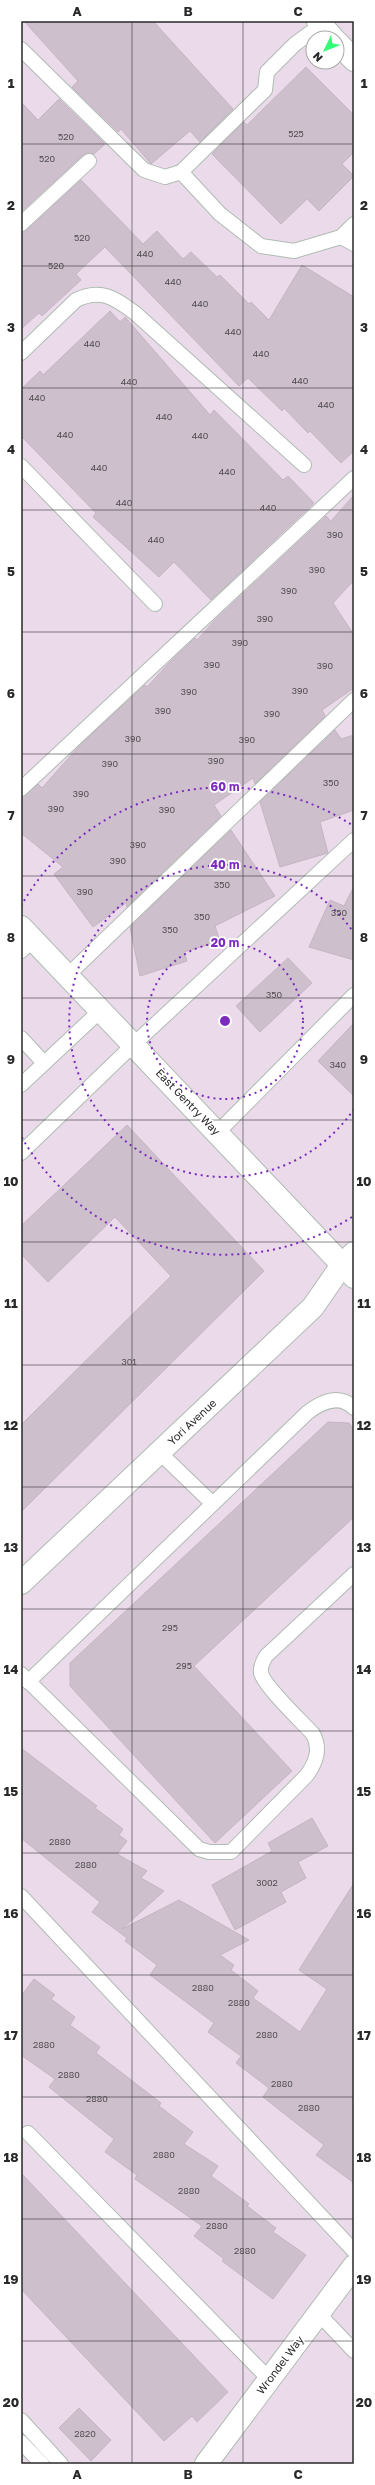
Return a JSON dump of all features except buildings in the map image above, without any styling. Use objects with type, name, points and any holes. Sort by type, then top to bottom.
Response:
[{"type":"street","points":[[345,50],[354,60]]},
{"type":"street","name":"East Gentry Way","points":[[25,939],[67,976],[217,1133],[350,1265]]},
{"type":"street","name":"Yori Avenue","points":[[21,1583],[312,1307],[350,1265]]},
{"type":"street","name":"Wrondel Way","points":[[206,2464],[354,2266]]},
{"type":"lane","points":[[21,49],[144,170],[165,177],[181,172],[265,90],[267,72],[295,44],[324,28]]},
{"type":"lane","points":[[21,224],[89,161]]},
{"type":"lane","points":[[181,172],[220,214],[261,246],[294,251],[341,237],[354,224]]},
{"type":"lane","points":[[341,237],[354,244]]},
{"type":"lane","points":[[21,353],[76,300],[88,295],[98,294],[116,299],[135,313],[304,465]]},
{"type":"lane","points":[[21,466],[155,604]]},
{"type":"lane","points":[[21,789],[354,478]]},
{"type":"lane","points":[[67,976],[354,700]]},
{"type":"lane","points":[[21,1153],[133,1045],[354,840]]},
{"type":"lane","points":[[217,1133],[354,995]]},
{"type":"lane","points":[[21,1085],[100,1011]]},
{"type":"lane","points":[[21,1038],[44,1063]]},
{"type":"lane","points":[[354,1408],[348,1402],[338,1399],[320,1403],[25,1678],[199,1849],[209,1852],[231,1852],[307,1775],[314,1764],[318,1752],[318,1743],[313,1734],[269,1687],[261,1674],[261,1666],[266,1656],[354,1574]]},
{"type":"lane","points":[[159,1452],[212,1504]]},
{"type":"lane","points":[[21,1896],[354,2251]]},
{"type":"lane","points":[[28,2133],[269,2379]]},
{"type":"lane","points":[[318,2314],[354,2351]]},
{"type":"lane","points":[[21,2420],[61,2464]]},
{"type":"lane","points":[[21,2442],[42,2464]]}]
